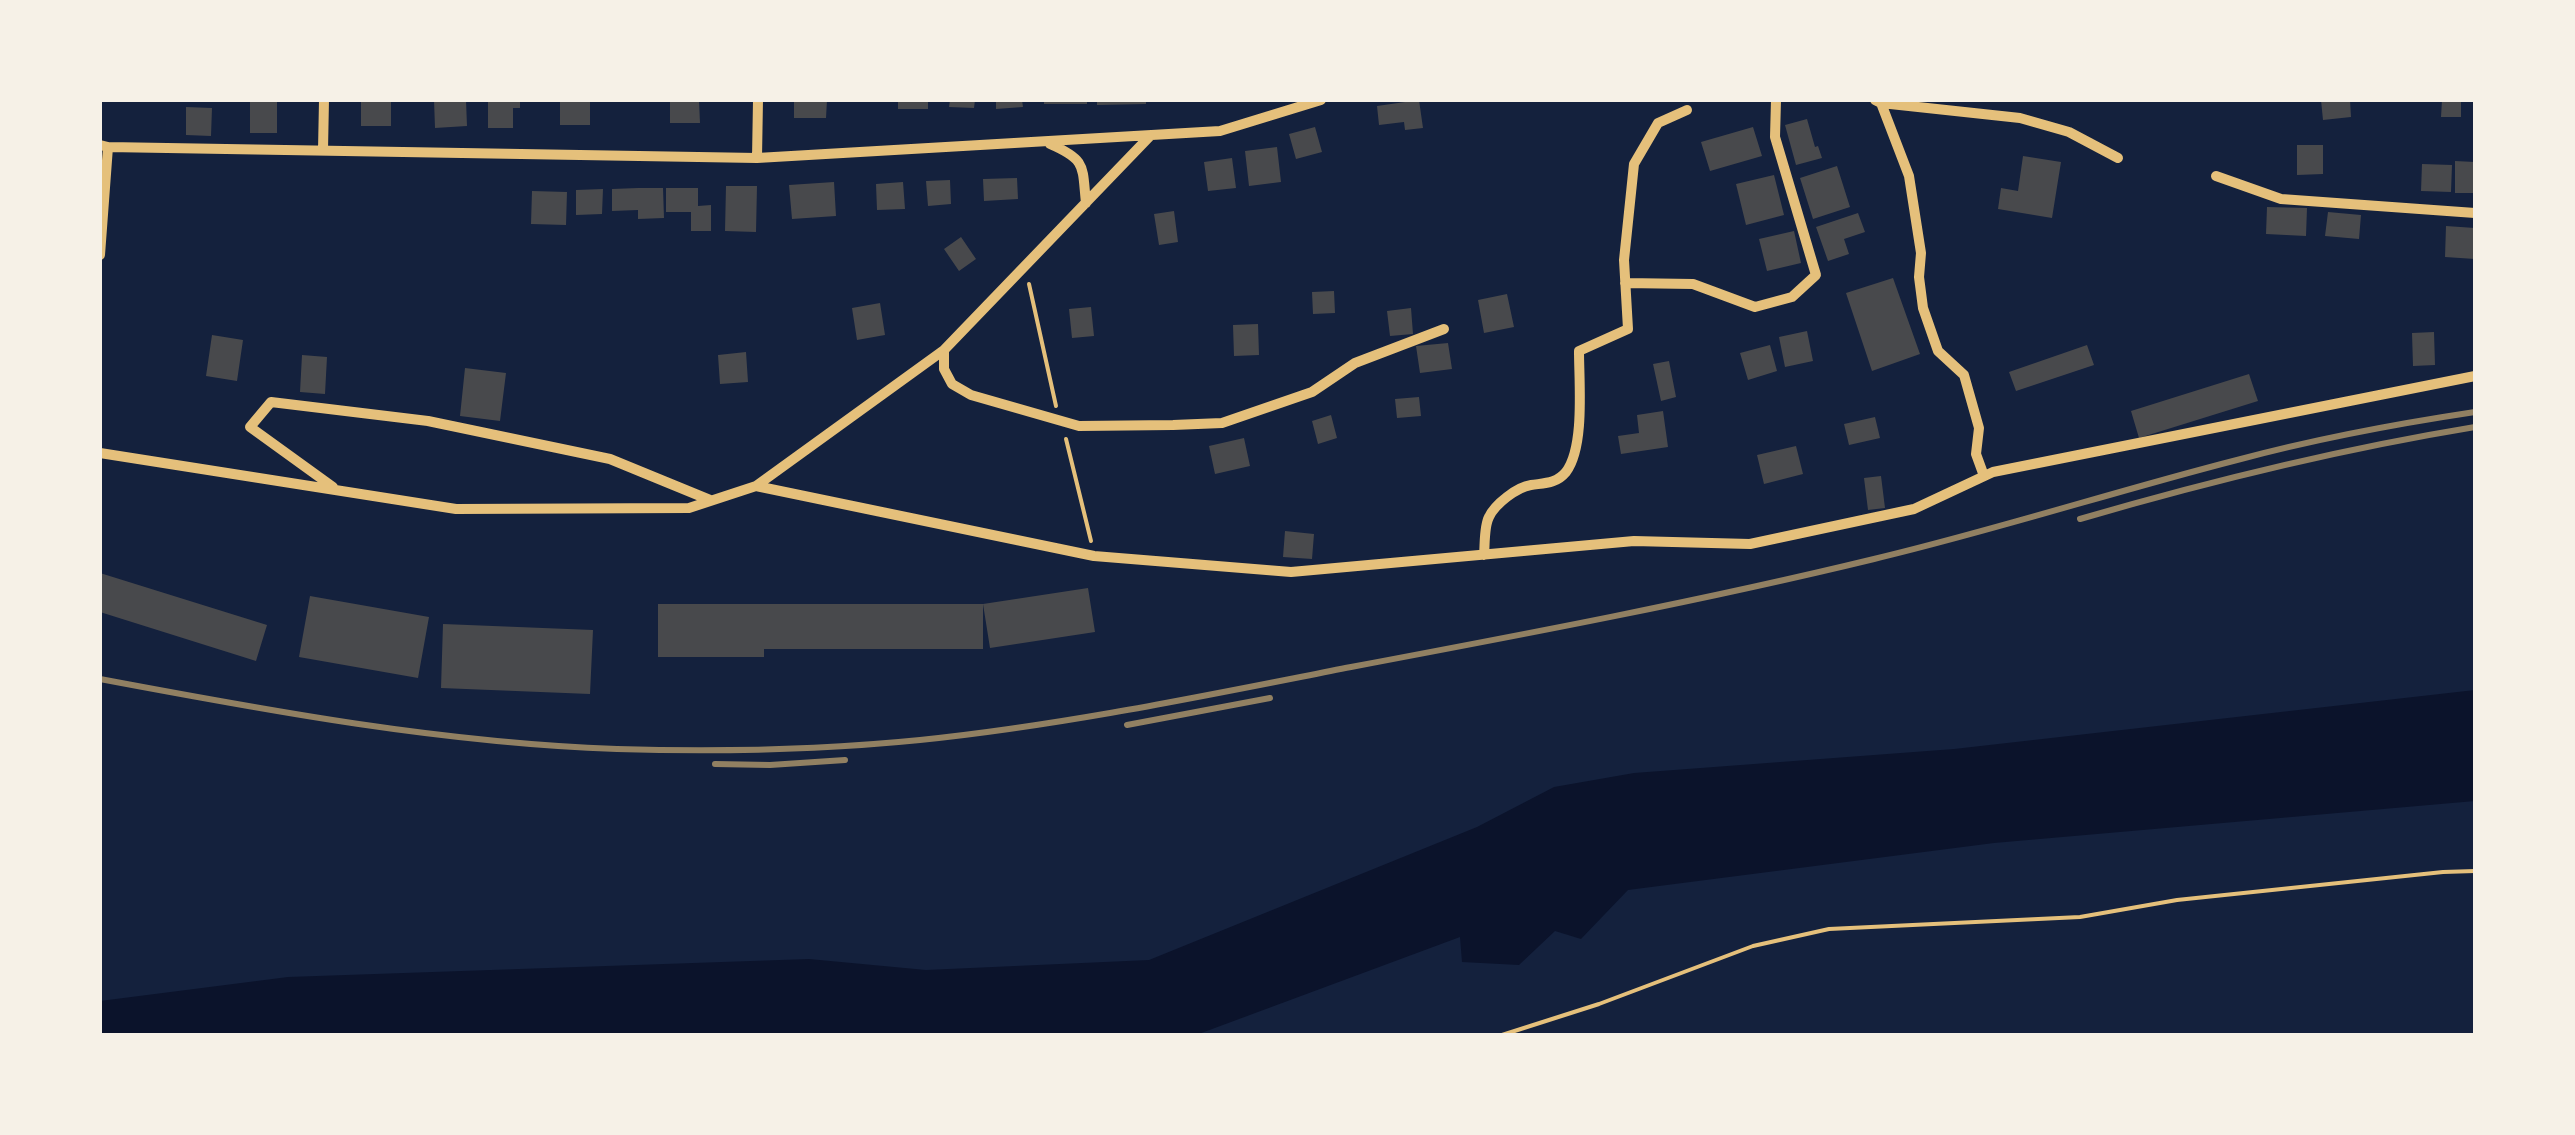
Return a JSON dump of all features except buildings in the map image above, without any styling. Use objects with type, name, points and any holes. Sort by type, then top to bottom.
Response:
[{"type":"street","points":[[323,150],[324,100]]},
{"type":"street","points":[[757,158],[758,100]]},
{"type":"street","points":[[100,255],[104,146],[757,158],[1220,131],[1321,100]]},
{"type":"street","points":[[1625,283],[1694,284],[1756,307],[1792,298],[1816,275],[1775,137],[1776,100]]},
{"type":"street","points":[[1984,476],[1976,454],[1979,428],[1964,374],[1938,351],[1923,308],[1921,253],[1909,176],[1878,102],[2020,118],[2069,132],[2118,158]]},
{"type":"street","points":[[1484,555],[1488,518],[1498,507],[1515,490],[1551,484],[1566,472],[1579,440],[1579,351],[1628,329],[1624,260],[1634,164],[1658,123],[1686,110]]},
{"type":"street","points":[[100,453],[456,509],[689,508],[756,486],[944,350],[1152,135]]},
{"type":"street","points":[[1044,141],[1072,153],[1082,166],[1086,203]]},
{"type":"street","points":[[2216,176],[2282,199],[2475,214]]},
{"type":"street","points":[[944,350],[944,369],[952,384],[971,395],[1079,426],[1173,426],[1222,423],[1312,392],[1355,363],[1444,329]]},
{"type":"street","points":[[756,486],[1094,556],[1291,572],[1634,541],[1750,544],[1914,509],[1984,476],[2012,468],[2475,376]]},
{"type":"street","points":[[337,490],[250,427],[272,402],[428,421],[610,459],[711,501]]},
{"type":"path","points":[[1502,1035],[1599,1004],[1753,946],[1829,928],[2080,917],[2177,900],[2475,871]]},
{"type":"water","points":[[2475,690],[2475,801],[1994,843],[1628,890],[1581,939],[1555,931],[1519,965],[1462,962],[1460,937],[1196,1035],[100,1035],[100,1001],[288,977],[809,959],[926,970],[1149,960],[1477,827],[1554,787],[1634,773],[1954,749]]},
{"type":"railway","points":[[100,679],[357,724],[552,746],[730,750],[920,740],[1136,708],[1679,603],[1920,548],[2266,452],[2475,412]]},
{"type":"railway","points":[[2080,519],[2276,467],[2475,427]]},
{"type":"railway","points":[[1127,725],[1270,698]]},
{"type":"railway","points":[[715,764],[845,760]]}]
